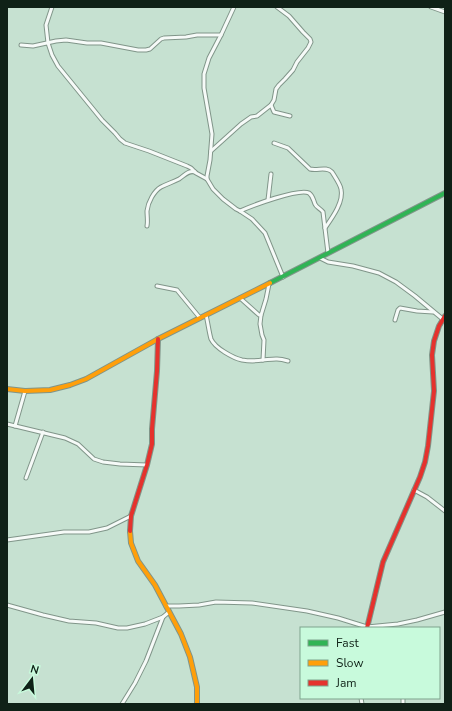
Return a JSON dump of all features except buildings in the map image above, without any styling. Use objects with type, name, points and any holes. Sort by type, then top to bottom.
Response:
[{"type":"street","points":[[52,7],[46,25],[48,43],[52,55],[58,66],[102,120],[120,139],[187,166],[196,173]]},
{"type":"street","points":[[207,179],[212,134],[204,88],[204,74],[209,58],[234,7]]},
{"type":"street","points":[[211,151],[241,124],[251,117],[257,116],[271,105],[274,100],[276,89],[293,70],[311,42],[289,16],[277,7]]},
{"type":"street","points":[[431,7],[445,12]]},
{"type":"street","points":[[21,45],[33,46],[66,40],[101,43],[138,50],[146,50],[150,49],[161,39],[186,38],[197,35],[221,35]]},
{"type":"street","points":[[271,105],[274,112],[290,116]]},
{"type":"street","points":[[274,144],[288,148],[310,169],[314,170],[327,168],[332,172],[341,189],[341,197],[336,212],[325,228]]},
{"type":"street","points":[[147,226],[147,211],[154,194],[159,189],[192,171],[207,179],[218,194],[236,209],[252,219],[265,233],[283,277]]},
{"type":"street","points":[[268,200],[271,174]]},
{"type":"street","points":[[240,211],[268,200],[306,192],[310,194],[314,199],[315,204],[324,212],[328,253]]},
{"type":"street","points":[[7,389],[25,391],[50,390],[86,379],[158,339],[283,277],[445,193]]},
{"type":"street","points":[[320,258],[328,262],[353,266],[379,274],[396,282],[444,319],[439,326],[434,340],[432,355],[434,392],[425,462],[383,562],[367,627]]},
{"type":"street","points":[[263,360],[264,340],[260,324],[269,284]]},
{"type":"street","points":[[157,286],[177,290],[200,318]]},
{"type":"street","points":[[240,298],[259,315],[261,315]]},
{"type":"street","points":[[395,320],[400,308],[433,312]]},
{"type":"street","points":[[206,315],[211,339],[217,347],[235,358],[243,360],[263,360],[274,358],[288,361]]},
{"type":"street","points":[[158,339],[152,444],[131,516],[131,543],[138,561],[155,585],[181,634],[190,657],[197,687],[197,704]]},
{"type":"street","points":[[15,426],[25,391]]},
{"type":"street","points":[[7,424],[65,438],[78,444],[94,459],[103,462],[147,465]]},
{"type":"street","points":[[26,478],[43,432]]},
{"type":"street","points":[[414,490],[427,497],[445,511]]},
{"type":"street","points":[[7,540],[64,532],[89,532],[107,528],[131,516]]},
{"type":"street","points":[[166,606],[199,605],[216,602],[252,603],[322,614],[367,627],[402,623],[445,612]]},
{"type":"street","points":[[7,605],[69,621],[96,623],[118,628],[127,628],[144,624],[163,617],[170,612]]},
{"type":"street","points":[[122,704],[146,660],[163,617]]},
{"type":"street","points":[[402,623],[404,627]]},
{"type":"traffic: fast","points":[[270,283],[445,193]]},
{"type":"traffic: slow","points":[[7,389],[25,391],[50,390],[86,379],[158,339],[270,283]]},
{"type":"traffic: slow","points":[[130,531],[131,543],[138,561],[155,585],[181,634],[190,657],[197,687],[197,704]]},
{"type":"traffic: jam","points":[[367,627],[383,562],[425,462],[434,391],[432,355],[434,341],[439,326],[445,316]]},
{"type":"traffic: jam","points":[[130,531],[131,516],[152,444],[158,339]]}]
